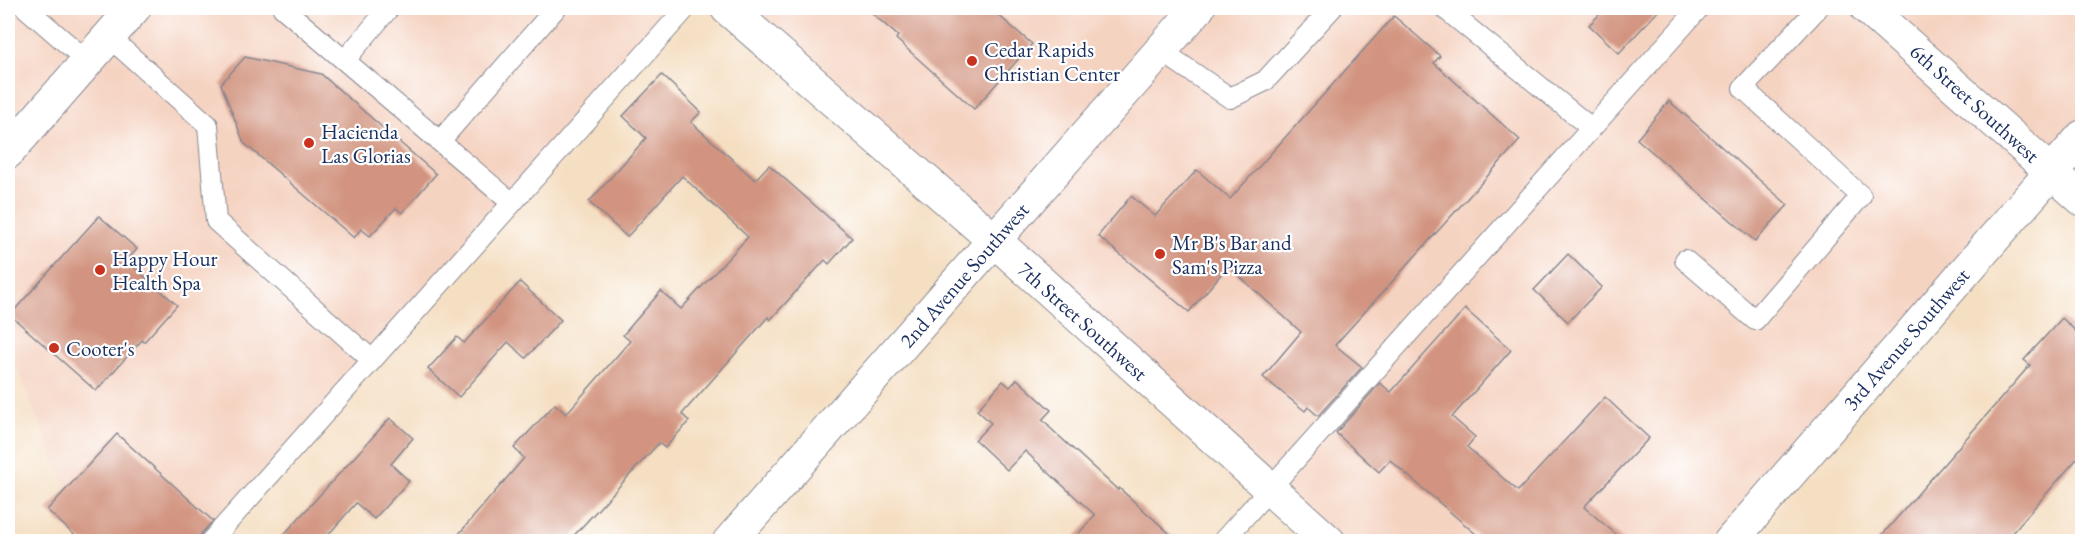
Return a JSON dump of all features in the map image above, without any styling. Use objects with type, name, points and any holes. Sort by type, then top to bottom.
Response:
[{"type":"main road","points":[[8,152],[134,8]]},
{"type":"main road","name":"7th Street Southwest","points":[[727,8],[994,240],[1329,542]]},
{"type":"main road","name":"2nd Avenue Southwest","points":[[729,542],[1198,8]]},
{"type":"main road","name":"6th Street Southwest","points":[[1867,8],[2082,199]]},
{"type":"main road","name":"3rd Avenue Southwest","points":[[1730,542],[2082,137]]},
{"type":"lane","points":[[26,8],[87,61]]},
{"type":"lane","points":[[283,8],[512,203]]},
{"type":"lane","points":[[345,60],[389,8]]},
{"type":"lane","points":[[440,141],[556,8]]},
{"type":"lane","points":[[210,542],[686,8]]},
{"type":"lane","points":[[1160,51],[1230,98],[1265,81],[1332,8]]},
{"type":"lane","points":[[1444,8],[1591,128]]},
{"type":"lane","points":[[1222,542],[1699,8]]},
{"type":"lane","points":[[1685,260],[1755,320],[1861,196],[1743,88],[1818,8]]},
{"type":"lane","points":[[109,37],[208,125],[216,221],[372,360]]},
{"type":"shaded area","points":[[8,8],[686,8],[210,542],[88,541],[8,347]]},
{"type":"shaded area","points":[[727,8],[2082,8],[2082,199],[2052,172],[1730,541],[1329,541]]},
{"type":"building","name":"Cedar Rapids Christian Center","points":[[866,8],[990,8],[1032,44],[974,109],[896,39],[898,36]]},
{"type":"building","points":[[1606,8],[1661,8],[1619,53],[1589,25]]},
{"type":"building","points":[[1394,16],[1440,56],[1434,63],[1520,140],[1335,345],[1362,367],[1318,416],[1308,407],[1305,411],[1263,377],[1301,332],[1228,266],[1189,312],[1098,236],[1131,196],[1155,216],[1197,170],[1230,199]]},
{"type":"building","points":[[245,57],[321,74],[436,174],[402,213],[396,208],[370,236],[361,229],[354,238],[244,143],[221,84]]},
{"type":"building","points":[[662,75],[701,112],[691,122],[755,180],[769,165],[852,238],[829,264],[825,260],[770,320],[768,317],[682,414],[689,421],[665,448],[659,443],[568,542],[452,542],[524,458],[514,448],[555,404],[566,414],[630,341],[623,335],[661,291],[681,309],[748,237],[682,176],[627,237],[589,202],[646,138],[623,116]]},
{"type":"building","points":[[1669,101],[1788,205],[1755,241],[1637,139]]},
{"type":"building","points":[[99,216],[137,249],[127,261],[177,305],[96,391],[10,315]]},
{"type":"building","points":[[1568,254],[1602,287],[1568,322],[1534,290]]},
{"type":"building","points":[[520,282],[561,320],[526,358],[508,342],[459,397],[428,369],[457,337],[464,343]]},
{"type":"building","points":[[1465,309],[1511,350],[1452,417],[1475,437],[1467,447],[1518,491],[1605,397],[1649,438],[1584,507],[1625,542],[1485,542],[1390,460],[1379,472],[1336,433],[1380,383],[1391,392]]},
{"type":"building","points":[[2062,318],[2082,337],[2082,453],[2004,542],[1876,542],[2030,365],[2024,360]]},
{"type":"building","points":[[1017,379],[1051,410],[1042,420],[1179,542],[1071,542],[1095,515],[1025,451],[1007,470],[975,440],[991,423],[977,410],[1003,381],[1010,387]]},
{"type":"building","points":[[390,418],[413,438],[391,464],[409,481],[374,519],[356,503],[322,542],[277,542]]},
{"type":"building","points":[[117,434],[213,521],[201,534],[198,542],[82,542],[47,510]]},
{"type":"place","name":"Cedar Rapids Christian Center","points":[[972,61]]},
{"type":"place","name":"Hacienda Las Glorias","points":[[309,143]]},
{"type":"place","name":"Mr B's Bar and Sam's Pizza","points":[[1160,254]]},
{"type":"place","name":"Happy Hour Health Spa","points":[[100,270]]},
{"type":"place","name":"Cooter's","points":[[54,348]]}]
